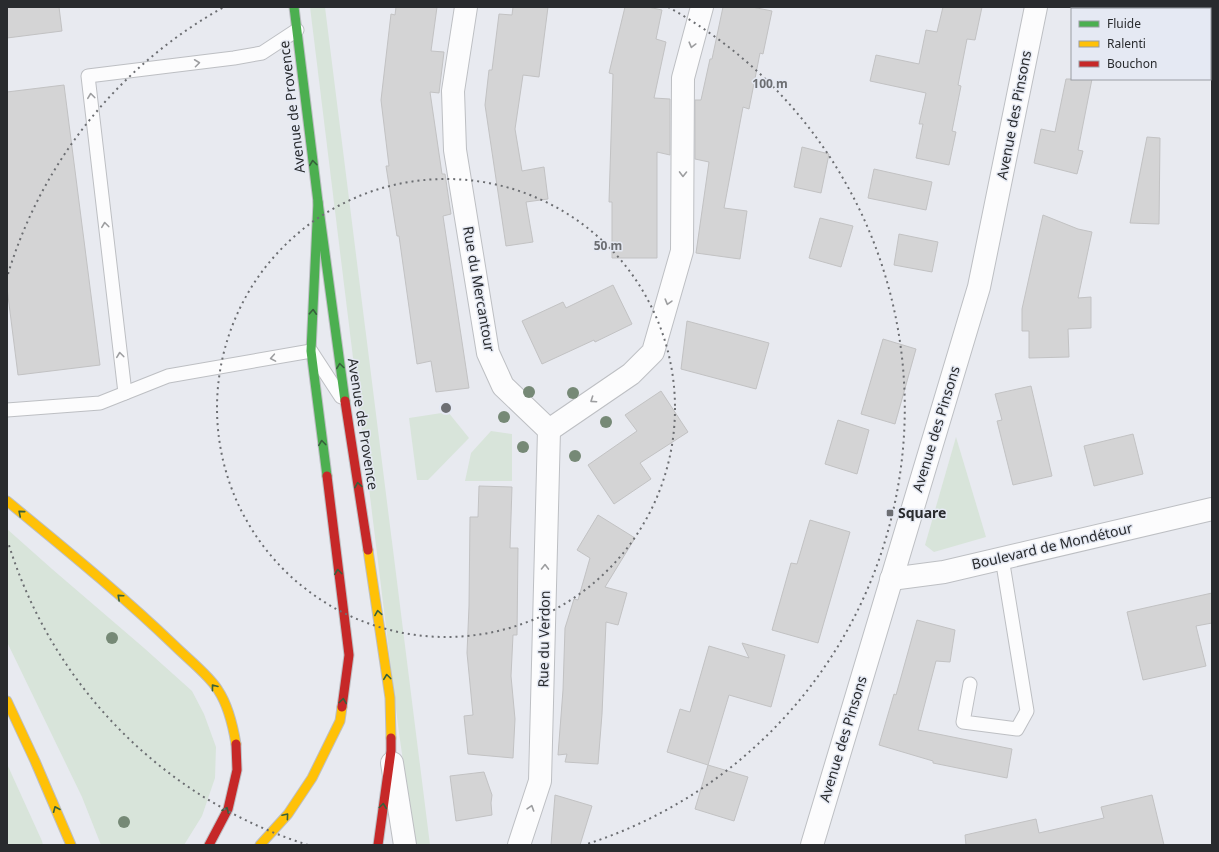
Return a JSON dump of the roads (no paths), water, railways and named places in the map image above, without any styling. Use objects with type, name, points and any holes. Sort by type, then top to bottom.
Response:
[{"type":"main road","name":"Avenue de Provence","points":[[294,7],[345,404],[390,698],[391,751],[378,845]]},
{"type":"main road","points":[[260,845],[288,814],[312,778],[340,721],[349,655],[311,351],[318,202]]},
{"type":"main road","points":[[7,501],[84,565],[164,635],[217,688],[224,701],[231,722],[236,743],[237,770],[228,809],[209,845]]},
{"type":"main road","points":[[7,702],[36,761],[71,845]]},
{"type":"street","name":"Rue du Mercantour","points":[[466,7],[453,91],[455,150],[488,353],[503,386],[549,430]]},
{"type":"street","points":[[549,430],[631,374],[653,352],[682,250],[683,78],[702,7]]},
{"type":"street","name":"Avenue des Pinsons","points":[[812,845],[979,287],[1036,7]]},
{"type":"street","name":"Rue du Verdon","points":[[519,845],[540,781],[549,430]]},
{"type":"street","name":"Boulevard de Mondétour","points":[[891,579],[944,572],[1212,509]]},
{"type":"street","points":[[391,751],[393,776],[404,845]]},
{"type":"lane","points":[[125,393],[88,76],[234,58],[262,53],[297,30]]},
{"type":"lane","points":[[7,410],[100,403],[168,376],[311,351],[345,404]]},
{"type":"lane","points":[[970,684],[963,722],[1016,728],[1027,711],[1002,558]]},
{"type":"place","name":"Square","points":[[890,513]]}]
